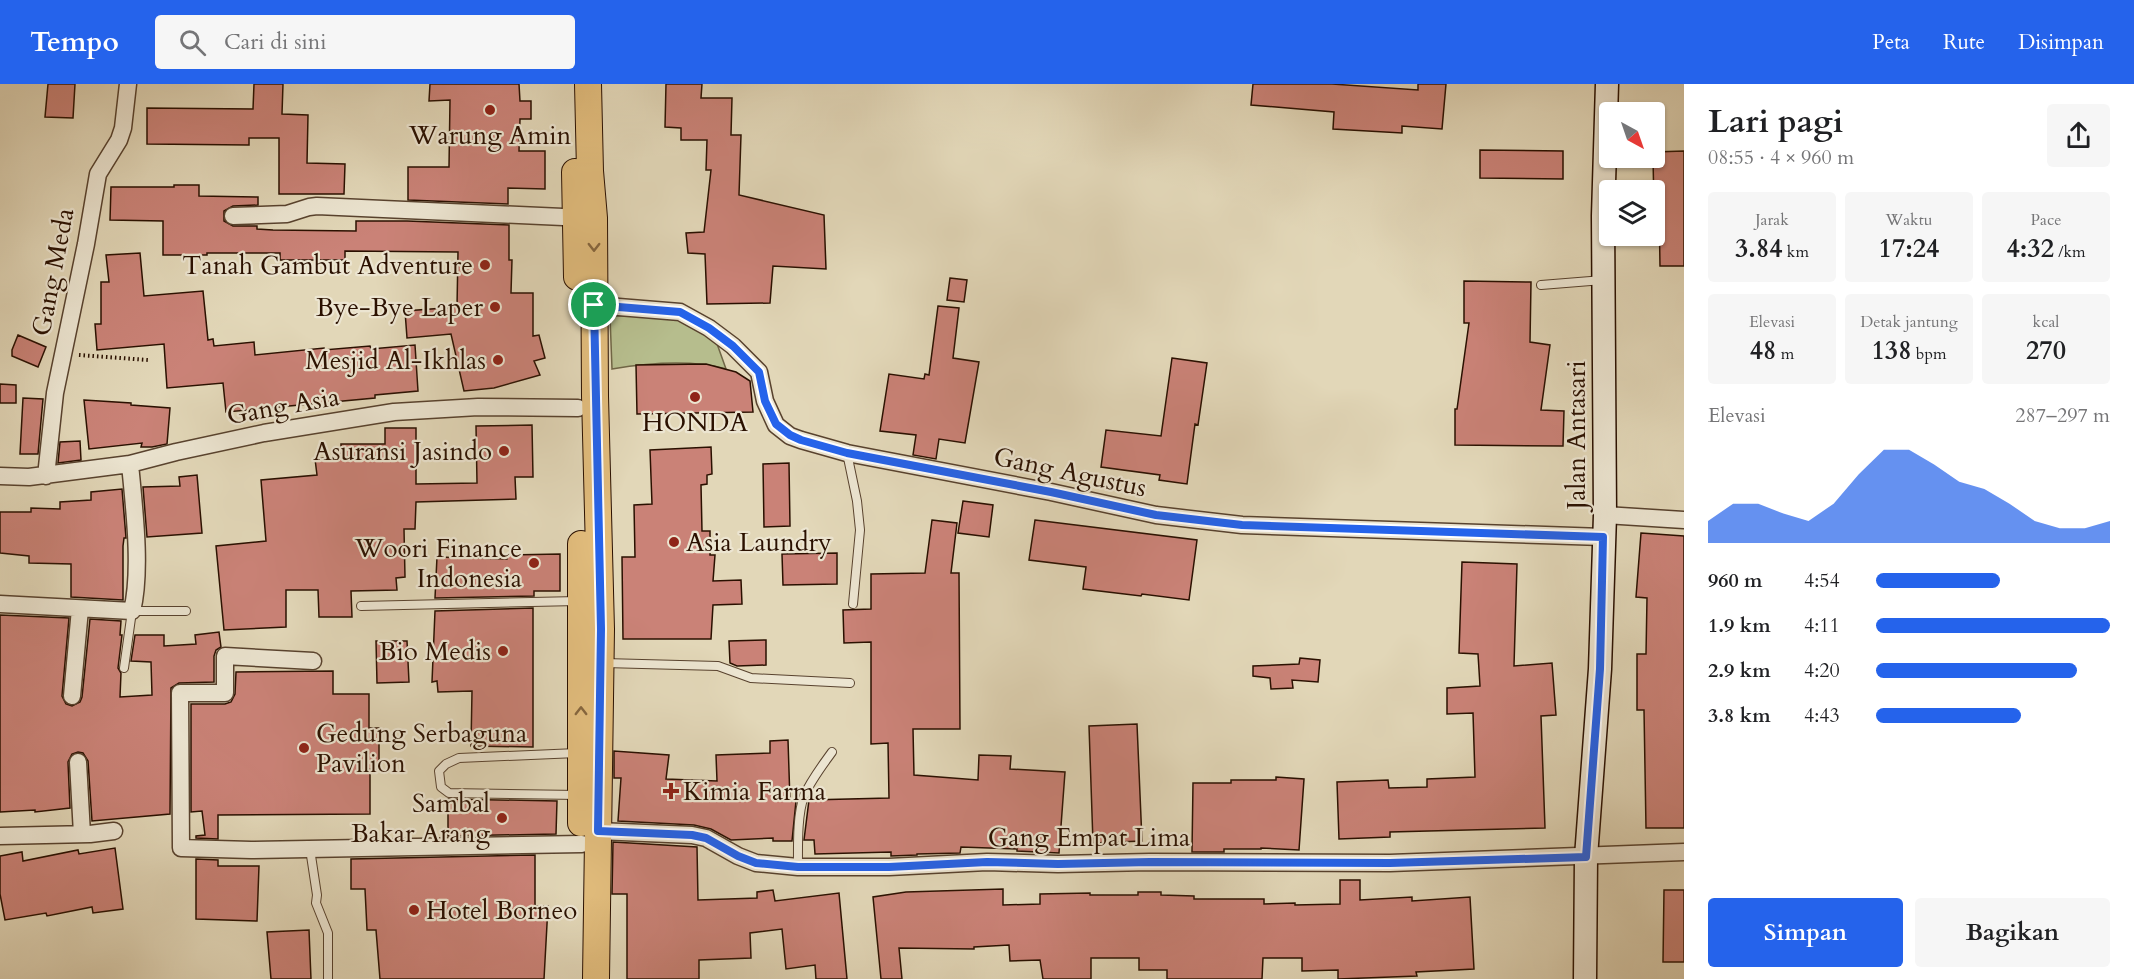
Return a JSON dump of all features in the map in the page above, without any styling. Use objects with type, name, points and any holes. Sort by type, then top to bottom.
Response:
[{"type":"main road","points":[[574,84],[594,305],[600,663],[590,838],[596,979]]},
{"type":"main road","points":[[582,979],[580,901],[590,838],[581,795],[578,408],[585,218],[590,171],[588,84]]},
{"type":"street","name":"Gang Meda","points":[[46,476],[55,393],[98,174],[119,141],[123,128],[128,84]]},
{"type":"street","name":"Jalan Antasari","points":[[1585,979],[1586,857],[1600,669],[1604,526],[1603,216],[1607,84]]},
{"type":"street","points":[[233,216],[287,214],[317,206],[585,218]]},
{"type":"street","name":"Gang Agustus","points":[[594,305],[680,312],[690,317],[733,346],[759,372],[765,401],[776,424],[801,440],[847,453],[1051,492],[1156,515],[1242,525],[1604,526],[1684,520]]},
{"type":"street","name":"Gang Asia","points":[[0,476],[46,476],[130,464],[264,433],[394,412],[478,407],[578,408]]},
{"type":"street","points":[[0,604],[132,611],[136,525],[130,464]]},
{"type":"street","points":[[72,696],[81,609]]},
{"type":"street","name":"Gang Empat Lima","points":[[313,661],[225,656],[225,693],[180,693],[181,849],[310,849],[590,838],[699,837],[706,838],[756,863],[798,867],[889,867],[987,862],[1058,864],[1390,863],[1684,852]]},
{"type":"street","points":[[78,762],[82,834]]},
{"type":"street","points":[[0,836],[114,831]]},
{"type":"lane","points":[[1541,285],[1605,280]]},
{"type":"lane","points":[[847,453],[857,501],[860,530],[853,604]]},
{"type":"lane","points":[[361,606],[581,601]]},
{"type":"lane","points":[[124,668],[132,611],[186,611]]},
{"type":"lane","points":[[600,663],[718,666],[751,678],[850,683]]},
{"type":"lane","points":[[798,867],[803,798],[831,752]]},
{"type":"lane","points":[[581,754],[459,758],[446,764],[439,771],[441,787],[449,793],[581,795]]},
{"type":"lane","points":[[310,849],[316,903],[328,933],[328,979]]},
{"type":"path","points":[[63,354],[148,360]]},
{"type":"green space","points":[[651,315],[687,322],[716,341],[726,369],[698,364],[669,363],[612,369],[610,316]]},
{"type":"building","points":[[48,84],[75,84],[73,118],[45,117]]},
{"type":"building","points":[[254,84],[283,84],[282,114],[308,115],[307,163],[345,164],[344,194],[279,194],[279,138],[249,138],[249,145],[147,144],[147,108],[253,109]]},
{"type":"building","points":[[430,84],[519,84],[520,101],[531,101],[531,119],[520,119],[519,151],[545,151],[545,189],[508,188],[508,204],[408,200],[408,167],[449,167],[450,100],[429,101]]},
{"type":"building","points":[[666,84],[702,84],[701,98],[732,98],[731,135],[741,135],[739,195],[824,215],[826,269],[773,266],[770,303],[707,304],[705,254],[688,253],[686,233],[704,232],[711,170],[706,170],[707,140],[681,140],[681,128],[665,127]]},
{"type":"building","points":[[1253,84],[1332,84],[1418,90],[1418,84],[1446,84],[1442,129],[1402,126],[1402,133],[1333,129],[1334,112],[1251,105]]},
{"type":"building","points":[[1480,150],[1563,151],[1563,179],[1480,178]]},
{"type":"building","points":[[1684,151],[1684,266],[1660,266],[1660,246],[1665,246],[1665,180],[1653,180],[1653,168],[1665,168],[1665,152]]},
{"type":"building","points":[[174,185],[199,185],[199,196],[258,197],[258,205],[233,206],[224,211],[224,221],[233,226],[257,226],[257,229],[356,231],[356,221],[509,225],[509,260],[512,260],[511,293],[533,293],[533,336],[539,335],[545,358],[534,361],[540,375],[494,388],[464,391],[451,334],[407,338],[405,311],[457,307],[458,252],[345,251],[345,260],[280,260],[280,253],[163,255],[163,221],[110,220],[111,187],[174,187]]},
{"type":"building","points":[[140,253],[144,296],[203,291],[208,340],[213,339],[214,346],[254,342],[255,355],[324,348],[324,350],[370,346],[371,349],[415,345],[418,391],[375,395],[375,398],[226,412],[223,383],[167,388],[164,344],[97,350],[95,324],[101,324],[101,282],[109,282],[106,255]]},
{"type":"building","points":[[950,278],[967,280],[964,302],[947,300]]},
{"type":"building","points":[[1464,281],[1531,282],[1530,342],[1550,345],[1541,410],[1564,411],[1563,446],[1455,445],[1455,409],[1457,409],[1469,323],[1464,323]]},
{"type":"building","points":[[938,306],[959,308],[953,358],[979,362],[965,443],[939,439],[936,459],[913,455],[916,435],[880,431],[889,374],[924,379],[925,374],[929,375]]},
{"type":"building","points":[[18,335],[46,347],[38,367],[12,356]]},
{"type":"building","points":[[1172,358],[1207,363],[1198,425],[1195,424],[1187,484],[1159,480],[1160,475],[1101,467],[1106,430],[1161,436]]},
{"type":"building","name":"HONDA","points":[[706,364],[736,372],[750,381],[753,412],[637,414],[636,365]]},
{"type":"building","points":[[0,384],[16,385],[16,403],[0,403]]},
{"type":"building","points":[[23,398],[43,399],[38,454],[20,454]]},
{"type":"building","points":[[84,400],[170,408],[167,444],[141,447],[142,443],[89,449]]},
{"type":"building","points":[[532,425],[533,477],[515,477],[516,499],[416,502],[415,529],[404,529],[405,577],[396,578],[397,590],[351,591],[352,617],[319,617],[318,590],[286,590],[286,627],[224,630],[216,546],[266,541],[261,480],[317,475],[315,459],[341,456],[341,444],[385,444],[385,428],[416,428],[416,484],[477,483],[476,426]]},
{"type":"building","points":[[80,441],[81,460],[58,463],[60,442]]},
{"type":"building","points":[[711,447],[712,474],[707,475],[707,484],[701,485],[702,531],[710,531],[710,555],[715,555],[713,581],[741,580],[742,604],[713,605],[711,639],[623,639],[622,557],[635,557],[634,505],[652,504],[650,450]]},
{"type":"building","points":[[789,463],[790,526],[764,527],[763,464]]},
{"type":"building","points":[[197,475],[202,533],[147,537],[143,487],[180,486],[179,477]]},
{"type":"building","points":[[122,489],[126,538],[124,538],[123,546],[123,600],[71,597],[71,564],[29,563],[29,556],[0,553],[0,512],[31,512],[31,508],[60,509],[60,502],[91,500],[91,492]]},
{"type":"building","points":[[963,501],[993,505],[989,537],[958,533]]},
{"type":"building","points":[[932,520],[957,523],[951,573],[959,573],[960,729],[913,729],[914,775],[978,780],[979,755],[1011,756],[1010,769],[1065,772],[1059,853],[961,847],[960,853],[891,856],[891,852],[815,854],[814,840],[804,840],[809,800],[889,798],[888,743],[871,744],[871,642],[844,643],[843,610],[871,609],[871,574],[925,573]]},
{"type":"building","points":[[1035,520],[1197,540],[1189,600],[1083,589],[1086,567],[1029,560]]},
{"type":"building","points":[[1641,533],[1684,536],[1684,828],[1646,828],[1644,710],[1637,710],[1637,654],[1646,654],[1647,598],[1636,597]]},
{"type":"building","points":[[837,553],[837,584],[783,585],[782,554]]},
{"type":"building","points":[[560,554],[560,591],[534,591],[534,596],[435,598],[437,557],[507,559],[507,555]]},
{"type":"building","points":[[1462,562],[1517,564],[1514,666],[1552,663],[1556,715],[1541,716],[1545,828],[1390,832],[1390,837],[1339,839],[1337,782],[1388,780],[1389,788],[1427,787],[1427,779],[1475,777],[1473,713],[1447,714],[1447,688],[1480,686],[1478,654],[1459,653]]},
{"type":"building","points":[[533,608],[533,747],[471,746],[472,691],[438,692],[437,681],[432,682],[435,611]]},
{"type":"building","points":[[0,615],[69,618],[62,696],[66,704],[72,706],[80,702],[82,697],[90,619],[121,621],[120,635],[122,635],[118,668],[121,673],[120,697],[152,695],[151,662],[131,661],[135,635],[164,635],[164,646],[196,644],[195,635],[219,632],[221,647],[216,650],[214,656],[214,682],[179,683],[171,688],[170,814],[92,821],[88,761],[83,753],[78,752],[72,754],[68,762],[70,808],[35,812],[35,810],[0,812]]},
{"type":"building","points":[[766,640],[766,665],[737,666],[730,663],[729,641]]},
{"type":"building","points":[[376,641],[407,641],[409,682],[377,683]]},
{"type":"building","points":[[1300,658],[1320,660],[1318,682],[1292,680],[1293,688],[1271,689],[1270,678],[1253,676],[1253,666],[1299,664]]},
{"type":"building","name":"Gedung Serbaguna Pavilion","points":[[333,671],[333,694],[369,694],[369,728],[379,728],[379,769],[370,769],[370,814],[218,815],[218,839],[196,838],[196,836],[205,835],[202,811],[191,812],[191,704],[231,702],[235,694],[236,672]]},
{"type":"building","points":[[1137,724],[1142,841],[1093,843],[1089,726]]},
{"type":"building","points":[[788,740],[790,801],[796,801],[792,841],[773,841],[773,838],[731,840],[711,829],[694,825],[618,821],[621,778],[614,778],[614,751],[669,755],[666,779],[717,781],[716,755],[770,753],[770,741]]},
{"type":"building","points":[[1276,777],[1304,779],[1299,850],[1261,848],[1224,849],[1224,852],[1192,852],[1193,783],[1276,780]]},
{"type":"building","name":"Sambal Bakar Arang","points":[[448,799],[557,801],[556,834],[448,836]]},
{"type":"building","points":[[613,842],[697,847],[698,900],[757,898],[757,892],[773,890],[775,901],[839,893],[847,979],[816,979],[815,965],[786,969],[782,929],[750,933],[751,958],[699,960],[699,979],[627,979],[627,894],[612,894]]},
{"type":"building","points":[[115,848],[123,909],[93,913],[92,907],[47,916],[46,913],[5,920],[0,894],[0,856],[22,852],[23,861],[78,850],[79,854]]},
{"type":"building","points":[[535,855],[535,906],[548,906],[544,979],[380,979],[376,930],[367,930],[365,889],[351,889],[351,859]]},
{"type":"building","points":[[196,859],[218,860],[218,866],[259,866],[257,921],[196,919]]},
{"type":"building","points":[[1340,880],[1360,880],[1360,900],[1412,897],[1412,901],[1470,897],[1474,969],[1416,972],[1417,976],[1338,979],[1338,970],[1302,971],[1302,958],[1263,958],[1262,979],[1167,979],[1167,970],[1139,970],[1139,958],[1091,958],[1091,979],[1043,979],[1040,960],[1010,961],[1009,945],[974,947],[974,949],[899,948],[902,979],[881,979],[873,897],[906,892],[1003,889],[1003,905],[1040,904],[1040,894],[1138,895],[1138,892],[1194,896],[1194,899],[1264,899],[1264,904],[1340,904]]},
{"type":"building","points":[[1664,890],[1684,890],[1684,962],[1663,962]]},
{"type":"building","points":[[309,930],[311,979],[271,979],[267,932]]},
{"type":"place","name":"Warung Amin","points":[[490,110]]},
{"type":"place","name":"Tanah Gambut Adventure","points":[[485,265]]},
{"type":"place","name":"Bye-Bye Laper","points":[[495,307]]},
{"type":"place","name":"Mesjid Al-Ikhlas","points":[[498,360]]},
{"type":"place","name":"HONDA","points":[[695,397]]},
{"type":"place","name":"Asuransi Jasindo","points":[[504,451]]},
{"type":"place","name":"Asia Laundry","points":[[674,542]]},
{"type":"place","name":"Woori Finance Indonesia","points":[[534,563]]},
{"type":"place","name":"Bio Medis","points":[[503,651]]},
{"type":"place","name":"Gedung Serbaguna Pavilion","points":[[304,748]]},
{"type":"place","name":"Kimia Farma","points":[[671,791]]},
{"type":"place","name":"Sambal Bakar Arang","points":[[502,818]]},
{"type":"place","name":"Hotel Borneo","points":[[414,910]]},
{"type":"route","points":[[594,305],[680,312],[709,328],[733,346],[759,372],[765,401],[776,424],[801,440],[847,453],[1051,492],[1156,515],[1242,525],[1603,537],[1600,669],[1586,857],[1390,863],[1058,864],[987,862],[889,867],[798,867],[756,863],[706,838],[692,835],[598,831],[601,629],[594,305]]}]
